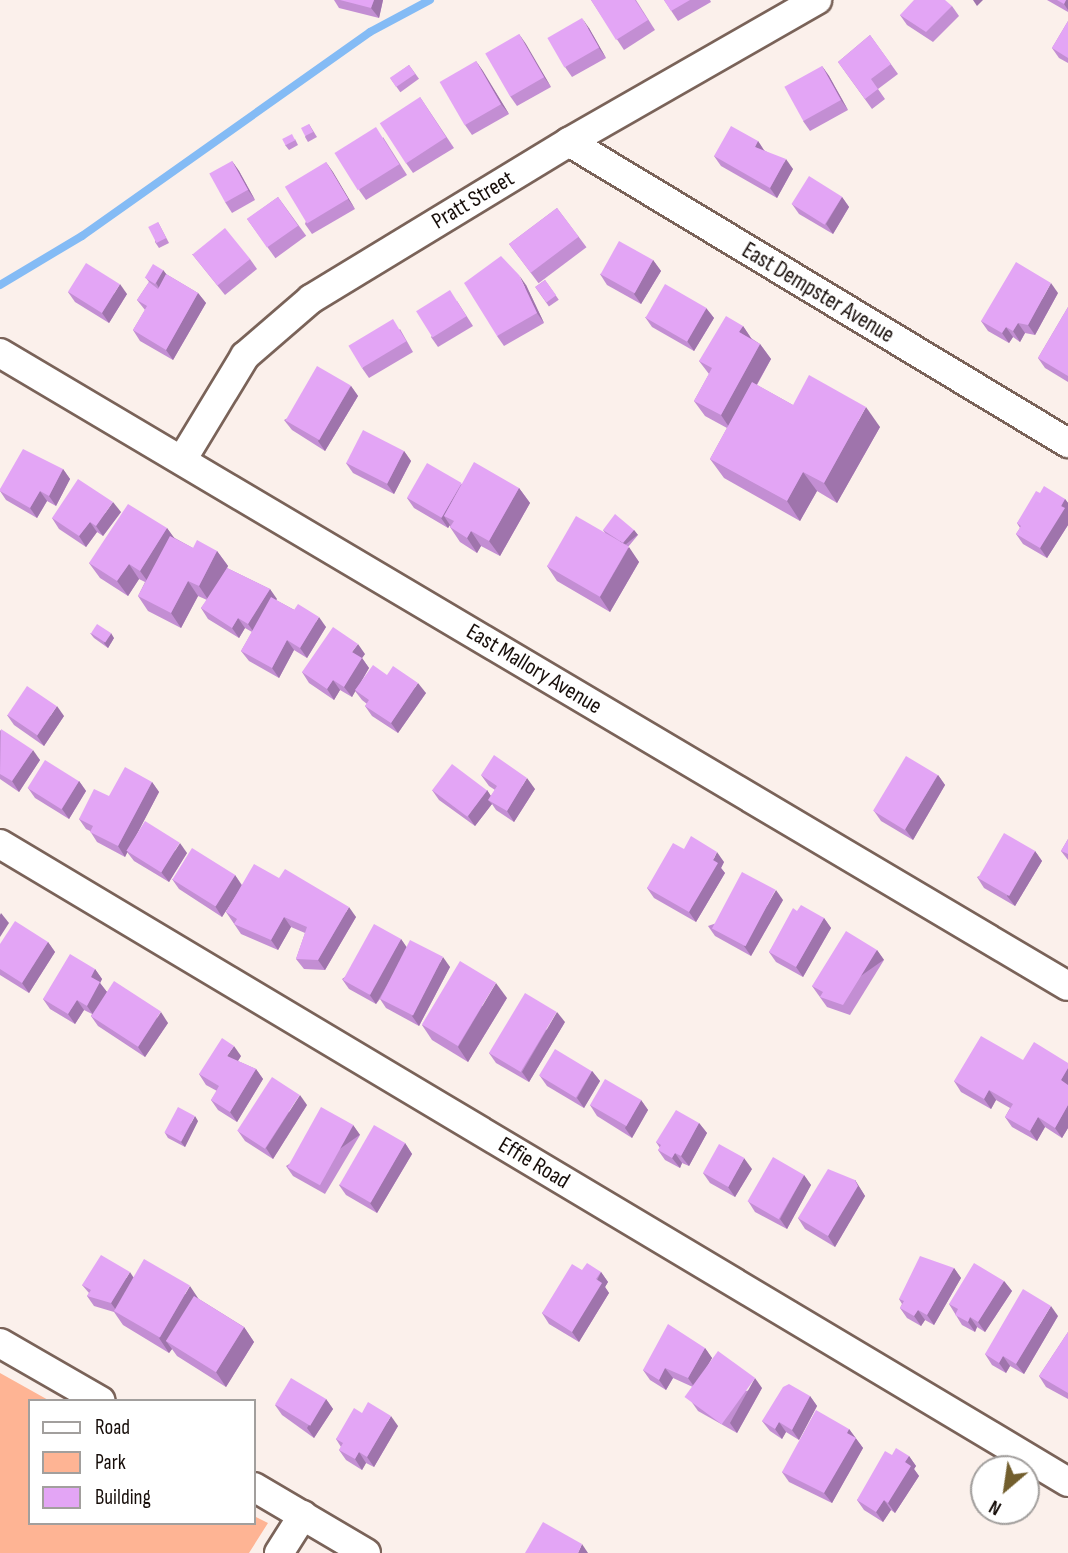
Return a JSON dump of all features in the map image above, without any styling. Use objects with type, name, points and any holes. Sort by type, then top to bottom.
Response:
[{"type":"street","name":"Pratt Street","points":[[182,460],[244,356],[311,299],[569,142],[817,0]]},
{"type":"street","name":"East Dempster Avenue","points":[[569,142],[1068,443]]},
{"type":"street","name":"East Mallory Avenue","points":[[0,353],[1068,986]]},
{"type":"street","name":"Effie Road","points":[[0,844],[1068,1482]]},
{"type":"street","points":[[0,1343],[98,1399]]},
{"type":"street","points":[[256,1488],[366,1553]]},
{"type":"street","points":[[279,1553],[303,1515]]},
{"type":"green space","points":[[0,1373],[46,1399],[28,1399],[28,1525],[256,1525],[256,1517],[268,1523],[249,1553],[0,1553]]},
{"type":"building","points":[[340,0],[374,0],[371,8]]},
{"type":"building","points":[[591,0],[635,0],[648,20],[616,40]]},
{"type":"building","points":[[664,0],[690,0],[671,11]]},
{"type":"building","points":[[914,0],[945,0],[952,6],[926,32],[900,15]]},
{"type":"building","points":[[582,18],[599,47],[564,67],[547,38]]},
{"type":"building","points":[[1068,21],[1068,58],[1052,48]]},
{"type":"building","points":[[519,34],[544,77],[510,97],[485,54]]},
{"type":"building","points":[[870,35],[891,64],[871,79],[878,89],[865,99],[838,62]]},
{"type":"building","points":[[476,61],[501,104],[465,125],[440,82]]},
{"type":"building","points":[[409,65],[415,74],[396,87],[390,78]]},
{"type":"building","points":[[822,66],[841,100],[803,121],[784,87]]},
{"type":"building","points":[[420,97],[446,137],[406,163],[380,123]]},
{"type":"building","points":[[309,124],[313,132],[305,136],[301,128]]},
{"type":"building","points":[[731,126],[758,141],[755,147],[786,159],[770,188],[714,156]]},
{"type":"building","points":[[376,127],[399,164],[358,190],[334,153]]},
{"type":"building","points":[[292,134],[295,140],[285,145],[282,139]]},
{"type":"building","points":[[232,161],[248,190],[225,202],[209,174]]},
{"type":"building","points":[[326,162],[348,199],[307,224],[285,187]]},
{"type":"building","points":[[809,176],[842,197],[825,225],[792,204]]},
{"type":"building","points":[[278,197],[298,226],[267,247],[247,219]]},
{"type":"building","points":[[557,208],[579,237],[531,273],[509,244]]},
{"type":"building","points":[[158,222],[166,238],[156,243],[148,227]]},
{"type":"building","points":[[225,228],[250,259],[218,286],[192,254]]},
{"type":"building","points":[[619,241],[653,260],[635,293],[601,274]]},
{"type":"building","points":[[501,256],[519,275],[537,313],[497,336],[464,283]]},
{"type":"building","points":[[1016,262],[1051,283],[1028,325],[1018,323],[1013,331],[1006,327],[1002,333],[981,321]]},
{"type":"building","points":[[86,263],[120,284],[102,313],[68,292]]},
{"type":"building","points":[[153,264],[163,270],[155,284],[145,278]]},
{"type":"building","points":[[166,274],[198,293],[166,350],[133,330],[147,306],[137,300],[149,282],[158,289]]},
{"type":"building","points":[[545,280],[556,295],[546,302],[535,287]]},
{"type":"building","points":[[665,284],[707,308],[687,342],[646,318]]},
{"type":"building","points":[[450,290],[466,316],[433,337],[416,311]]},
{"type":"building","points":[[1068,307],[1068,376],[1038,358]]},
{"type":"building","points":[[726,316],[743,326],[739,332],[760,344],[721,415],[694,401],[712,368],[699,361]]},
{"type":"building","points":[[393,319],[406,341],[362,368],[348,346]]},
{"type":"building","points":[[317,366],[351,386],[319,440],[286,421]]},
{"type":"building","points":[[809,375],[866,407],[824,483],[803,472],[787,501],[710,459],[752,382],[793,405]]},
{"type":"building","points":[[363,430],[404,451],[387,484],[346,463]]},
{"type":"building","points":[[23,449],[63,469],[49,496],[40,491],[30,508],[0,491]]},
{"type":"building","points":[[474,462],[519,488],[489,541],[471,531],[467,538],[450,527],[454,521],[444,516]]},
{"type":"building","points":[[427,463],[462,483],[442,518],[407,498]]},
{"type":"building","points":[[78,479],[113,502],[96,526],[90,522],[79,536],[52,518]]},
{"type":"building","points":[[1044,486],[1065,499],[1061,506],[1065,508],[1040,548],[1016,534],[1021,526],[1017,523],[1036,491],[1040,493]]},
{"type":"building","points":[[128,504],[167,528],[140,571],[129,564],[117,581],[89,563]]},
{"type":"building","points":[[615,514],[634,530],[623,543],[603,530]]},
{"type":"building","points":[[576,516],[629,546],[600,597],[547,566]]},
{"type":"building","points":[[170,536],[193,548],[197,540],[217,551],[199,586],[188,581],[171,613],[138,596]]},
{"type":"building","points":[[227,568],[270,589],[248,624],[238,618],[232,628],[201,608]]},
{"type":"building","points":[[271,597],[294,610],[298,604],[319,617],[300,648],[287,640],[272,668],[241,651]]},
{"type":"building","points":[[97,624],[111,633],[105,642],[91,633]]},
{"type":"building","points":[[333,627],[358,644],[352,652],[362,658],[344,687],[333,680],[327,689],[302,672]]},
{"type":"building","points":[[373,665],[387,675],[393,666],[418,683],[391,723],[365,706],[369,700],[355,690]]},
{"type":"building","points":[[27,686],[57,706],[37,735],[7,715]]},
{"type":"building","points":[[1,729],[33,750],[12,781],[0,774]]},
{"type":"building","points":[[494,755],[527,778],[507,811],[488,800],[497,786],[481,775]]},
{"type":"building","points":[[906,756],[938,775],[905,830],[873,811]]},
{"type":"building","points":[[45,760],[79,781],[61,809],[28,788]]},
{"type":"building","points":[[452,764],[487,790],[467,817],[432,790]]},
{"type":"building","points":[[125,767],[152,782],[118,846],[90,832],[93,826],[79,819],[94,789],[109,796]]},
{"type":"building","points":[[145,821],[180,843],[161,872],[126,851]]},
{"type":"building","points":[[1004,833],[1035,851],[1009,896],[978,878]]},
{"type":"building","points":[[691,836],[717,852],[713,860],[718,863],[689,912],[647,888],[673,843],[684,849]]},
{"type":"building","points":[[1068,839],[1068,854],[1061,851]]},
{"type":"building","points":[[192,848],[235,875],[216,906],[172,879]]},
{"type":"building","points":[[254,864],[279,878],[285,869],[349,907],[318,960],[296,959],[307,927],[284,917],[271,940],[234,924],[237,919],[226,912]]},
{"type":"building","points":[[742,872],[776,890],[746,946],[712,929]]},
{"type":"building","points":[[801,905],[824,918],[796,967],[769,952],[793,908],[797,911]]},
{"type":"building","points":[[15,921],[48,942],[22,983],[0,969],[0,944]]},
{"type":"building","points":[[374,924],[401,939],[370,995],[343,980]]},
{"type":"building","points":[[846,931],[877,950],[843,1005],[820,997],[823,992],[812,986]]},
{"type":"building","points":[[410,940],[443,957],[413,1016],[380,999]]},
{"type":"building","points":[[70,954],[95,969],[91,977],[100,982],[87,1006],[77,1000],[68,1014],[43,999]]},
{"type":"building","points":[[460,961],[496,983],[458,1046],[422,1024]]},
{"type":"building","points":[[114,981],[161,1011],[138,1047],[91,1016]]},
{"type":"building","points":[[525,993],[557,1012],[521,1072],[489,1053]]},
{"type":"building","points":[[981,1036],[1023,1060],[1034,1042],[1068,1063],[1061,1080],[1068,1085],[1068,1105],[1055,1128],[1038,1117],[1030,1131],[1005,1117],[1013,1104],[989,1090],[984,1099],[954,1081]]},
{"type":"building","points":[[222,1038],[234,1046],[227,1056],[256,1069],[230,1112],[211,1100],[219,1086],[199,1074]]},
{"type":"building","points":[[555,1049],[592,1071],[576,1098],[539,1076]]},
{"type":"building","points":[[272,1077],[300,1095],[265,1149],[237,1131]]},
{"type":"building","points":[[605,1079],[641,1100],[626,1126],[590,1105]]},
{"type":"building","points":[[178,1107],[195,1116],[181,1142],[164,1133]]},
{"type":"building","points":[[321,1107],[353,1125],[320,1185],[288,1167]]},
{"type":"building","points":[[676,1110],[699,1123],[681,1156],[675,1153],[672,1158],[658,1150],[661,1145],[656,1142]]},
{"type":"building","points":[[374,1125],[405,1143],[371,1203],[339,1185]]},
{"type":"building","points":[[719,1144],[744,1158],[728,1187],[703,1173]]},
{"type":"building","points":[[773,1157],[804,1175],[779,1219],[748,1201]]},
{"type":"building","points":[[828,1169],[855,1180],[858,1186],[828,1236],[798,1218]]},
{"type":"building","points":[[101,1255],[130,1272],[111,1303],[87,1296],[91,1290],[82,1285]]},
{"type":"building","points":[[920,1256],[954,1268],[927,1315],[918,1310],[914,1316],[900,1308],[904,1301],[899,1299]]},
{"type":"building","points":[[144,1259],[190,1286],[160,1337],[114,1311]]},
{"type":"building","points":[[587,1263],[601,1272],[596,1279],[602,1283],[572,1332],[542,1313],[572,1264],[582,1270]]},
{"type":"building","points":[[974,1263],[1004,1281],[978,1322],[970,1317],[968,1322],[955,1315],[958,1309],[949,1304]]},
{"type":"building","points":[[1023,1289],[1051,1306],[1016,1364],[1003,1356],[999,1363],[985,1354]]},
{"type":"building","points":[[194,1296],[244,1327],[216,1372],[166,1341]]},
{"type":"building","points":[[668,1324],[705,1348],[688,1378],[665,1368],[659,1380],[643,1370]]},
{"type":"building","points":[[1068,1332],[1068,1393],[1039,1376]]},
{"type":"building","points":[[718,1351],[755,1378],[722,1424],[684,1397]]},
{"type":"building","points":[[291,1378],[326,1399],[310,1426],[275,1405]]},
{"type":"building","points":[[789,1384],[810,1396],[792,1430],[779,1422],[775,1429],[762,1421],[783,1387]]},
{"type":"building","points":[[368,1402],[391,1416],[367,1457],[359,1452],[355,1459],[339,1450],[343,1443],[336,1439],[354,1408],[362,1413]]},
{"type":"building","points":[[816,1410],[849,1429],[847,1433],[856,1438],[824,1493],[782,1472]]},
{"type":"building","points":[[896,1448],[909,1456],[905,1462],[911,1466],[888,1503],[884,1500],[876,1512],[857,1500],[885,1451],[892,1455]]},
{"type":"building","points":[[543,1522],[582,1544],[578,1553],[525,1553]]},
{"type":"waterway","points":[[0,285],[82,236],[370,32],[430,0]]}]
